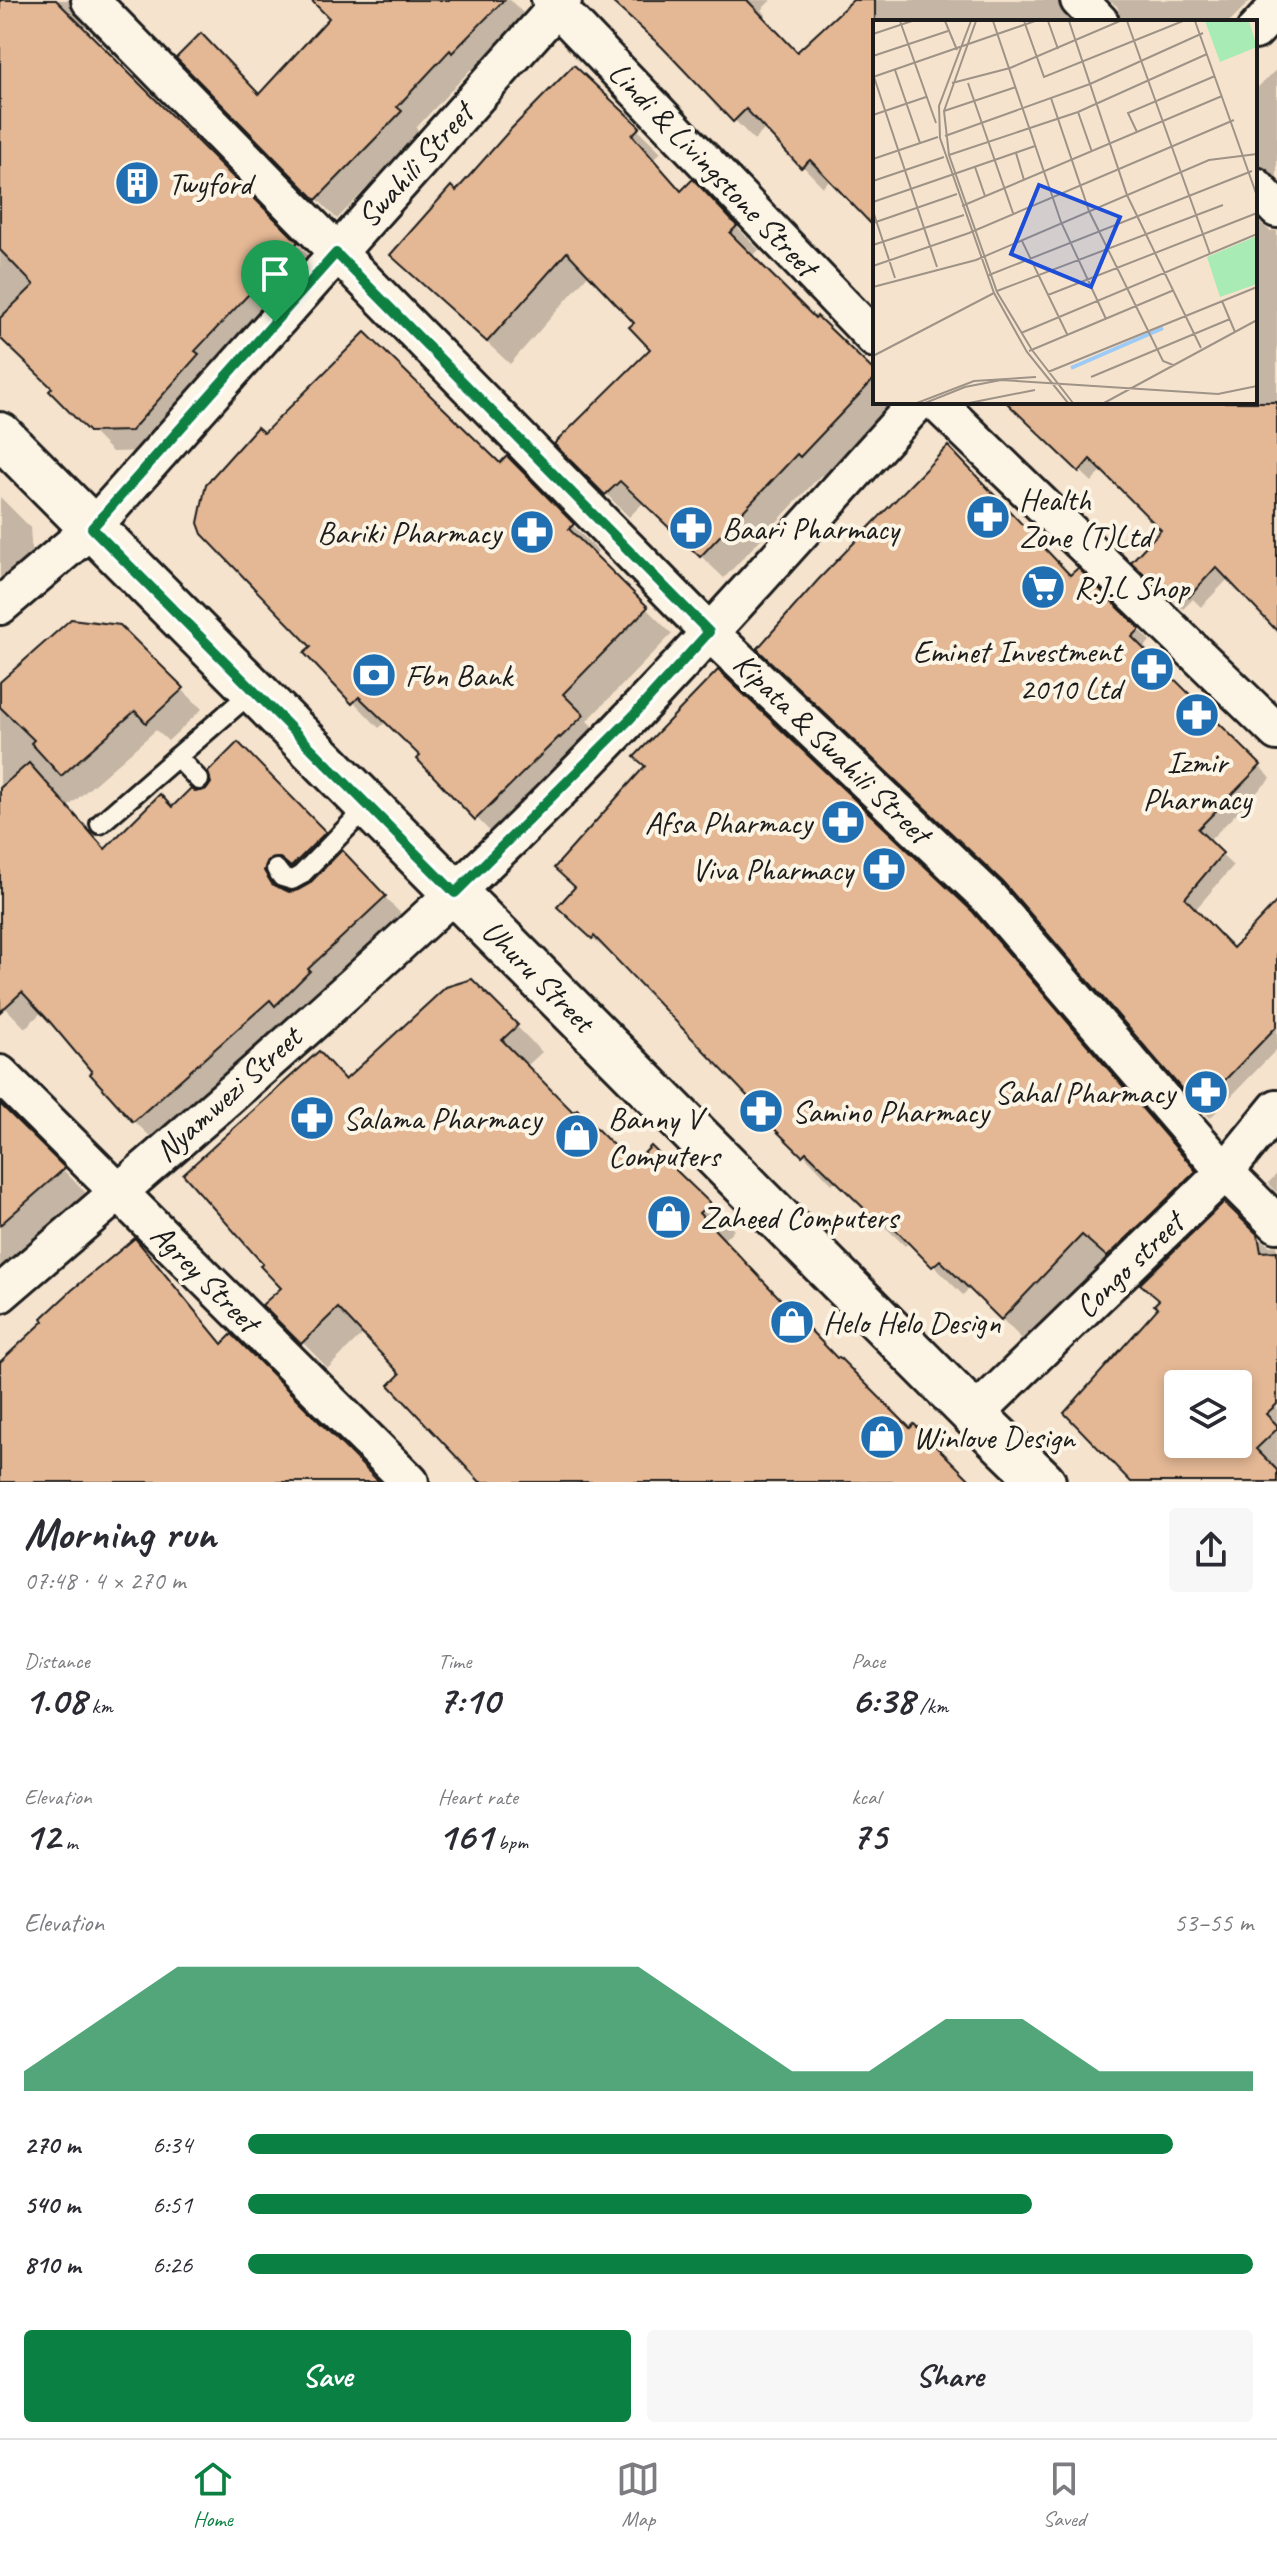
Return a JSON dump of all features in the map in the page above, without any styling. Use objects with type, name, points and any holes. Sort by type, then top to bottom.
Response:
[{"type":"main road","name":"Uhuru Street","points":[[0,435],[1043,1482]]},
{"type":"street","name":"Kipata & Swahili Street","points":[[90,0],[709,632],[988,897],[1225,1172],[1277,1224]]},
{"type":"street","points":[[1079,0],[1098,20]]},
{"type":"street","name":"Swahili Street","points":[[0,606],[92,528],[557,2]]},
{"type":"street","name":"Lindi & Livingstone Street","points":[[557,2],[873,337]]},
{"type":"street","points":[[1257,29],[1277,7]]},
{"type":"street","points":[[1257,188],[1277,209]]},
{"type":"street","name":"Nyamwezi Street","points":[[0,1294],[455,893],[631,718],[916,404]]},
{"type":"street","points":[[938,404],[1277,732]]},
{"type":"street","name":"Agrey Street","points":[[0,1074],[410,1482]]},
{"type":"street","name":"Congo street","points":[[974,1415],[1225,1172],[1277,1108]]},
{"type":"lane","points":[[100,824],[254,690]]},
{"type":"lane","points":[[177,757],[199,780]]},
{"type":"lane","points":[[276,869],[282,877],[292,880],[301,875],[368,806]]},
{"type":"building","points":[[0,0],[56,0],[298,242],[195,351],[199,354],[131,431],[89,432],[49,391],[52,388],[0,338],[0,318],[34,285],[0,250]]},
{"type":"building","points":[[311,0],[504,0],[452,53],[450,50],[397,107],[402,111],[316,200],[176,58],[201,33],[259,94],[329,18]]},
{"type":"building","points":[[610,0],[747,0],[797,52],[853,0],[875,0],[873,226],[810,160],[801,168],[746,109],[733,122],[662,47]]},
{"type":"building","points":[[574,65],[640,127],[632,135],[681,191],[693,179],[737,226],[730,233],[815,318],[817,316],[873,370],[873,380],[800,457],[797,454],[700,557],[620,481],[605,495],[554,444],[650,349],[629,327],[634,323],[567,252],[487,342],[390,255],[451,186],[456,191]]},
{"type":"building","points":[[365,332],[500,463],[507,456],[574,524],[569,529],[648,607],[563,694],[584,715],[475,820],[417,759],[420,756],[359,697],[352,704],[304,653],[311,647],[202,534],[198,523],[206,484],[257,427],[264,433]]},
{"type":"building","points":[[1277,402],[1277,631],[1216,567],[1189,597],[1180,589],[1170,599],[1131,562],[1161,530],[1090,459],[1079,472],[1008,404]]},
{"type":"building","points":[[948,446],[1070,575],[1078,568],[1140,629],[1132,637],[1261,765],[1198,829],[1223,853],[1185,898],[1233,948],[1277,901],[1277,1026],[1198,1108],[1003,882],[757,649],[818,580]]},
{"type":"building","points":[[71,619],[120,625],[184,688],[146,723],[135,711],[61,776],[31,743],[34,740],[0,707],[0,682]]},
{"type":"building","points":[[718,670],[973,912],[1196,1171],[1107,1257],[1082,1235],[1001,1320],[940,1260],[932,1267],[880,1214],[875,1219],[806,1152],[802,1156],[751,1106],[754,1103],[594,936],[592,939],[557,907],[575,887],[554,868],[645,766],[634,757]]},
{"type":"building","points":[[238,742],[326,832],[291,867],[280,858],[268,860],[264,871],[272,884],[289,892],[298,890],[309,884],[342,850],[386,896],[308,969],[310,971],[275,1006],[270,1000],[133,1122],[22,992],[0,1012],[0,788],[29,763],[105,849],[160,794],[172,807],[191,788],[196,792],[207,789],[211,783],[208,772]]},
{"type":"building","points":[[472,979],[518,1025],[502,1040],[573,1112],[577,1109],[633,1165],[651,1146],[710,1203],[699,1213],[769,1287],[837,1358],[910,1428],[914,1424],[972,1482],[480,1482],[389,1385],[400,1374],[338,1308],[301,1344],[262,1305],[281,1288],[183,1174],[319,1051],[345,1080],[446,987]]},
{"type":"building","points":[[0,1104],[65,1168],[0,1225]]},
{"type":"building","points":[[1224,1202],[1258,1235],[1261,1252],[1277,1251],[1277,1404],[1266,1414],[1277,1429],[1256,1449],[1277,1470],[1277,1482],[1131,1482],[1064,1413],[1158,1308],[1154,1305],[1159,1300],[1140,1284]]},
{"type":"building","points":[[135,1238],[222,1344],[232,1334],[379,1482],[0,1482],[0,1362],[72,1290]]},
{"type":"place","name":"Twyford","points":[[137,183]]},
{"type":"place","name":"Health Zone (T)Ltd","points":[[988,517]]},
{"type":"place","name":"Baari Pharmacy","points":[[691,528]]},
{"type":"place","name":"Bariki Pharmacy","points":[[532,532]]},
{"type":"place","name":"R.J.L Shop","points":[[1043,587]]},
{"type":"place","name":"Eminet Investment 2010 Ltd","points":[[1152,669]]},
{"type":"place","name":"Fbn Bank","points":[[374,675]]},
{"type":"place","name":"Izmir Pharmacy","points":[[1197,715]]},
{"type":"place","name":"Afsa Pharmacy","points":[[843,822]]},
{"type":"place","name":"Viva Pharmacy","points":[[884,869]]},
{"type":"place","name":"Sahal Pharmacy","points":[[1206,1092]]},
{"type":"place","name":"Samino Pharmacy","points":[[761,1111]]},
{"type":"place","name":"Salama Pharmacy","points":[[312,1118]]},
{"type":"place","name":"Banny V Computers","points":[[577,1136]]},
{"type":"place","name":"Zaheed Computers","points":[[669,1217]]},
{"type":"place","name":"Helo Helo Design","points":[[792,1322]]},
{"type":"place","name":"Winlove Design","points":[[882,1437]]},
{"type":"route","points":[[336,253],[709,632],[631,718],[455,893],[92,528],[275,322],[336,253]]}]
